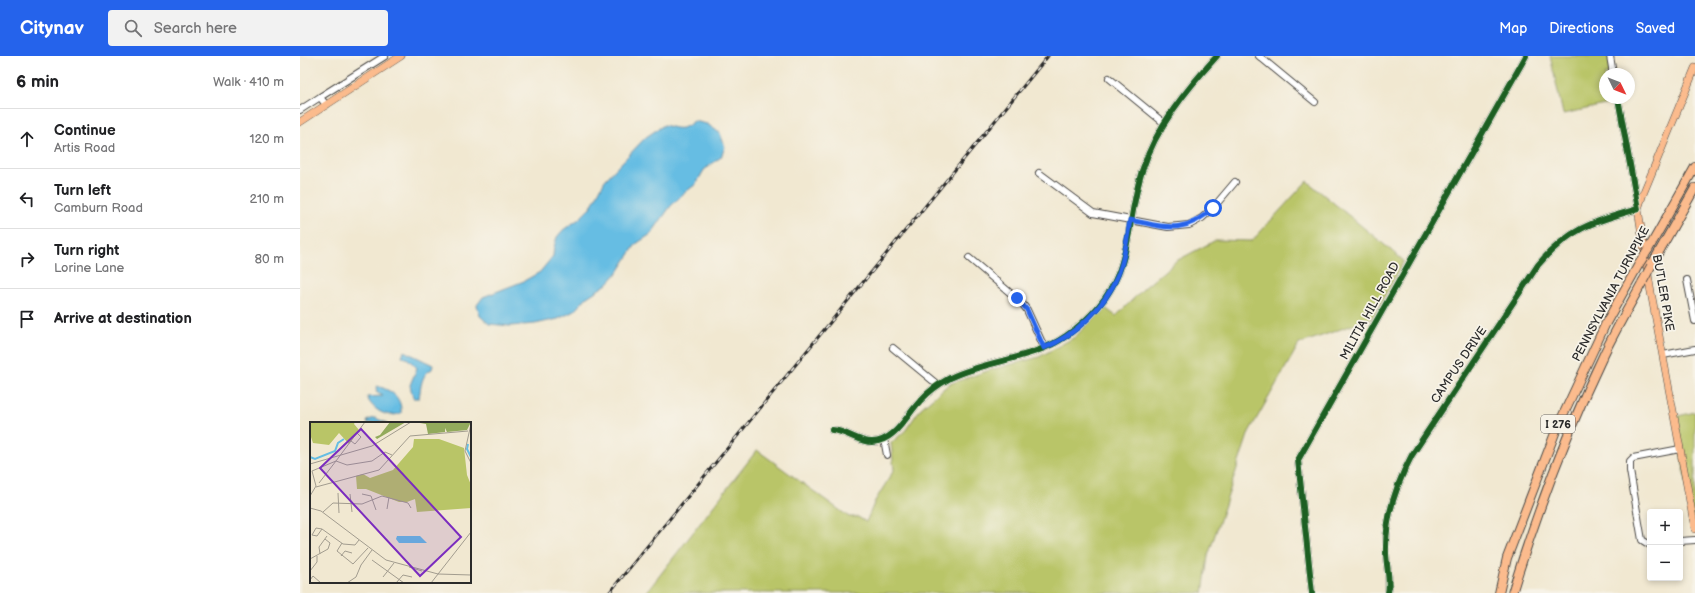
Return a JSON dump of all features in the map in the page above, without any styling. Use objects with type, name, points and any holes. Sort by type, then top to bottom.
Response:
[{"type":"highway","name":"PENNSYLVANIA TURNPIKE","points":[[1499,593],[1507,558],[1557,428],[1606,323],[1695,167]]},
{"type":"highway","name":"PENNSYLVANIA TURNPIKE","points":[[1512,593],[1535,521],[1578,413],[1604,354],[1695,188]]},
{"type":"main road","points":[[300,122],[401,56]]},
{"type":"main road","name":"BUTLER PIKE","points":[[1695,68],[1642,194],[1638,209],[1695,529]]},
{"type":"street","points":[[300,110],[385,56]]},
{"type":"street","points":[[832,430],[844,432],[870,442],[884,439],[896,430],[922,398],[938,385],[964,372],[1044,348],[1058,341],[1085,321],[1104,299],[1121,267],[1130,220],[1142,171],[1153,143],[1164,123],[1182,97],[1218,56]]},
{"type":"street","points":[[1259,56],[1315,102]]},
{"type":"street","name":"MILITIA HILL ROAD","points":[[1312,593],[1298,460],[1526,56]]},
{"type":"street","points":[[1610,56],[1612,68]]},
{"type":"street","points":[[1109,78],[1164,123]]},
{"type":"street","points":[[320,97],[326,105]]},
{"type":"street","points":[[1619,104],[1638,209]]},
{"type":"street","points":[[1039,173],[1093,213],[1161,227],[1178,227],[1189,225],[1206,215],[1235,182]]},
{"type":"street","name":"CAMPUS DRIVE","points":[[1388,593],[1389,581],[1386,547],[1388,524],[1400,481],[1412,455],[1546,255],[1571,234],[1590,224],[1638,209]]},
{"type":"street","points":[[969,258],[1013,294],[1025,306],[1044,348]]},
{"type":"street","points":[[1687,280],[1695,321]]},
{"type":"street","points":[[893,348],[938,385]]},
{"type":"street","points":[[1663,356],[1695,349]]},
{"type":"street","points":[[884,439],[887,455]]},
{"type":"street","points":[[1649,545],[1642,540],[1630,471],[1630,461],[1633,458],[1680,449]]},
{"type":"street","points":[[1683,541],[1695,540]]},
{"type":"green space","points":[[1550,56],[1610,56],[1612,68],[1599,68],[1599,104],[1609,104],[1563,114]]},
{"type":"green space","points":[[1307,181],[1404,261],[1372,318],[1299,344],[1249,432],[1208,556],[1203,593],[646,593],[757,450],[849,517],[858,517],[866,522],[875,501],[894,470],[891,443],[905,431],[921,408],[949,384],[990,370],[1039,357],[1075,337],[1104,307],[1116,316],[1143,289],[1176,261],[1216,240],[1252,241]]},
{"type":"green space","points":[[1695,412],[1695,529],[1674,417]]},
{"type":"water","points":[[694,121],[707,124],[720,133],[725,147],[721,157],[704,170],[696,184],[670,207],[651,234],[636,244],[618,272],[607,284],[587,297],[574,311],[558,319],[535,324],[510,326],[489,324],[480,316],[477,305],[483,297],[524,281],[540,272],[553,256],[557,237],[563,230],[579,219],[591,207],[605,180],[646,137],[664,125],[683,128]]},
{"type":"water","points":[[404,351],[433,365],[432,369],[428,371],[424,377],[419,398],[413,398],[410,385],[417,368],[408,359],[402,356]]},
{"type":"water","points":[[377,386],[391,392],[398,398],[401,413],[396,415],[386,414],[381,412],[369,402],[367,397],[383,396],[376,392]]},
{"type":"water","points":[[375,418],[385,422],[367,422],[368,420]]},
{"type":"railway","points":[[609,593],[1048,56]]},
{"type":"cycle path","points":[[832,430],[843,432],[867,442],[880,441],[894,432],[924,397],[946,380],[979,367],[1039,350],[1066,336],[1082,323],[1103,301],[1118,274],[1126,249],[1138,184],[1155,139],[1183,96],[1217,56]]},
{"type":"cycle path","points":[[1312,593],[1298,460],[1526,56]]},
{"type":"cycle path","points":[[1388,593],[1389,582],[1386,553],[1390,511],[1397,488],[1412,455],[1538,265],[1549,253],[1560,242],[1583,228],[1608,218],[1638,209],[1619,104]]},
{"type":"route","points":[[1017,298],[1025,306],[1044,348],[1066,336],[1085,321],[1099,306],[1111,288],[1121,267],[1130,220],[1161,227],[1178,227],[1189,225],[1199,220],[1213,208]]}]
